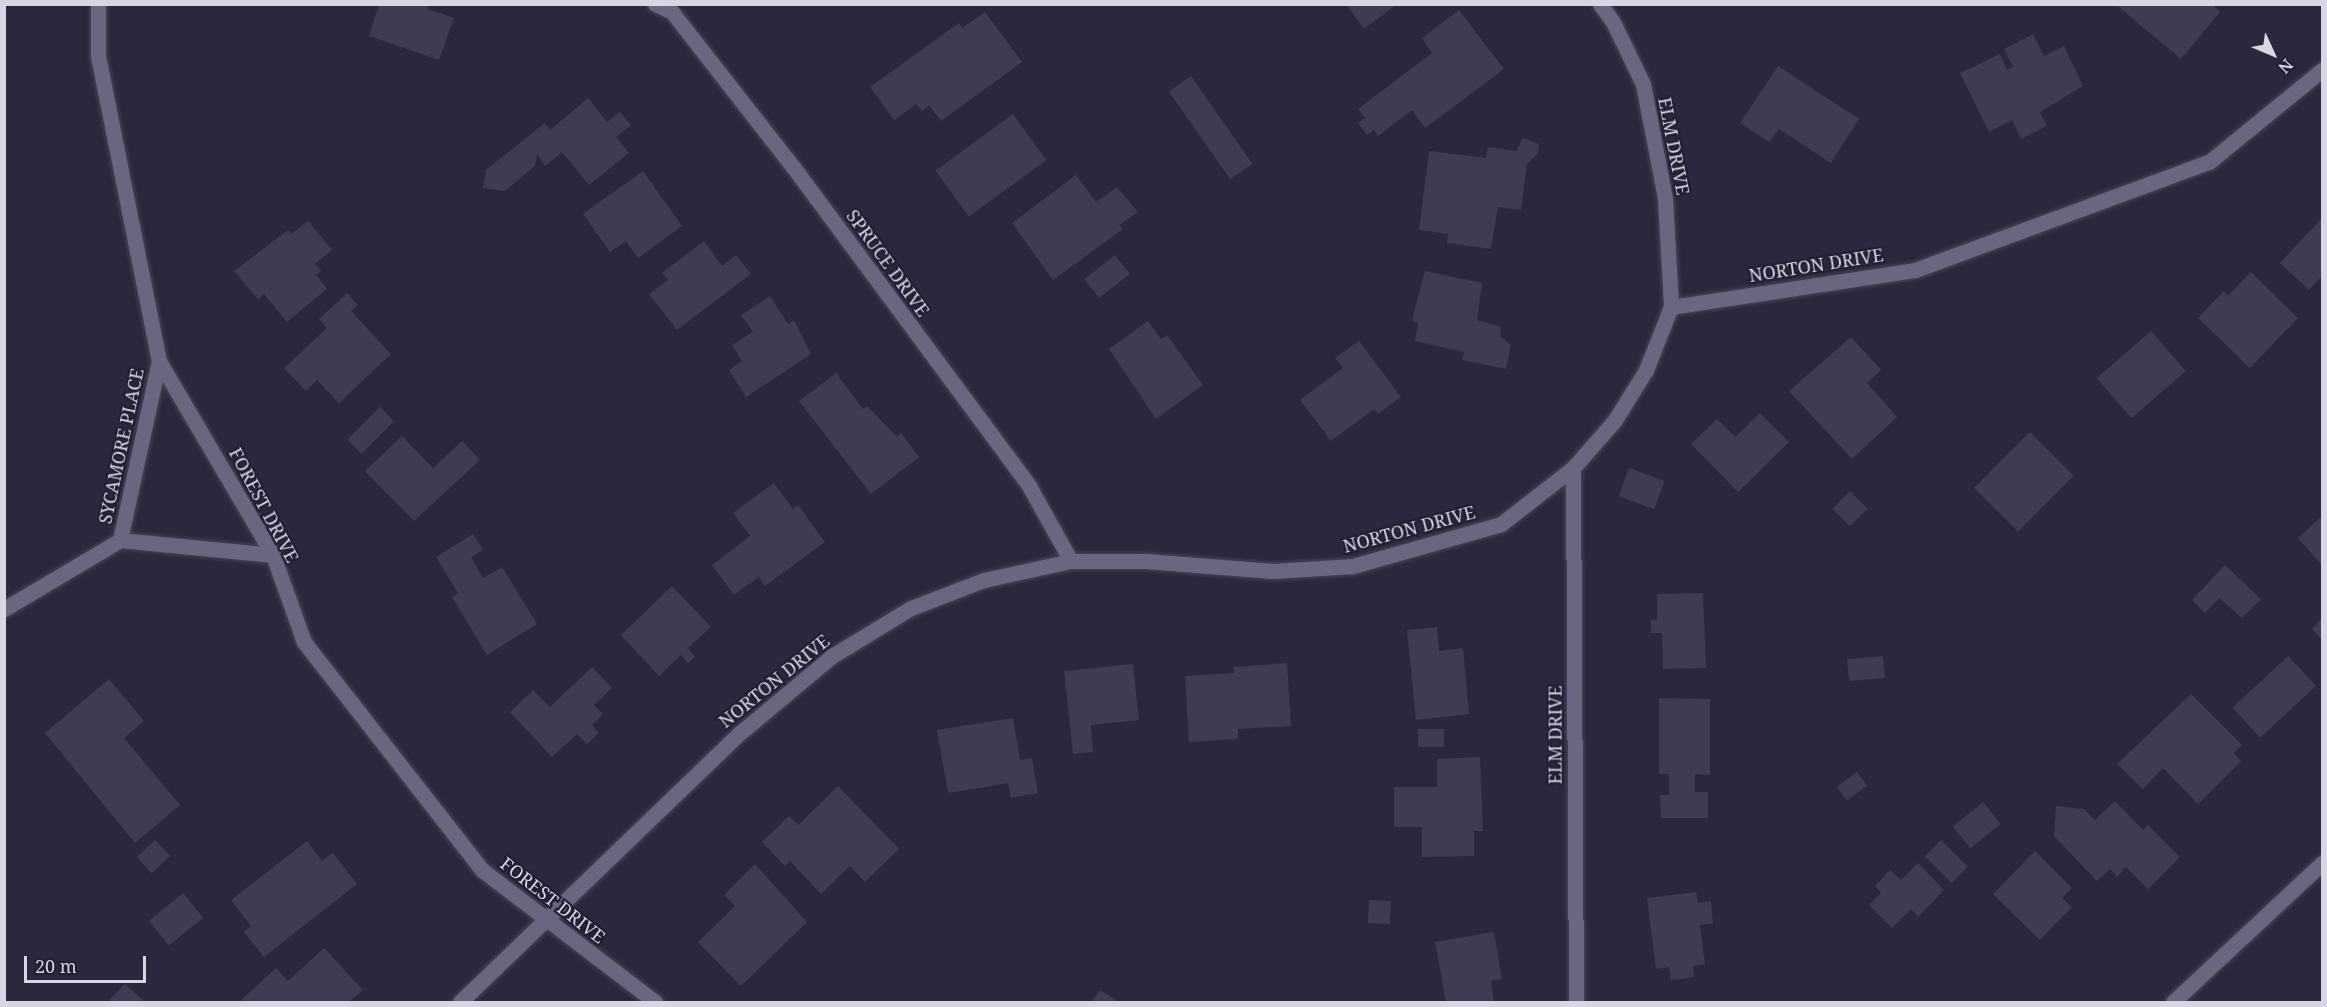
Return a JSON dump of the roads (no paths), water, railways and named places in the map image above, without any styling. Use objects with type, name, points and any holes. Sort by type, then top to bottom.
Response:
[{"type":"street","name":"FOREST DRIVE","points":[[98,4],[98,56],[159,361],[273,555],[304,642],[482,870],[655,1002]]},
{"type":"street","name":"SPRUCE DRIVE","points":[[655,4],[672,12],[794,168],[1029,486],[1071,561]]},
{"type":"street","name":"ELM DRIVE","points":[[1600,4],[1612,22],[1643,84],[1665,198],[1671,307]]},
{"type":"street","name":"NORTON DRIVE","points":[[460,1002],[741,732],[832,656],[911,608],[984,580],[1071,561],[1146,561],[1273,571],[1353,566],[1501,524],[1573,468],[1615,420],[1646,370],[1671,307],[1926,266],[2209,162],[2322,70]]},
{"type":"street","name":"SYCAMORE PLACE","points":[[120,540],[159,361]]},
{"type":"street","name":"ELM DRIVE","points":[[1573,468],[1576,1002]]},
{"type":"street","name":"SYCAMORE PLACE","points":[[4,609],[120,540],[273,555]]},
{"type":"street","points":[[2173,1002],[2322,863]]}]
